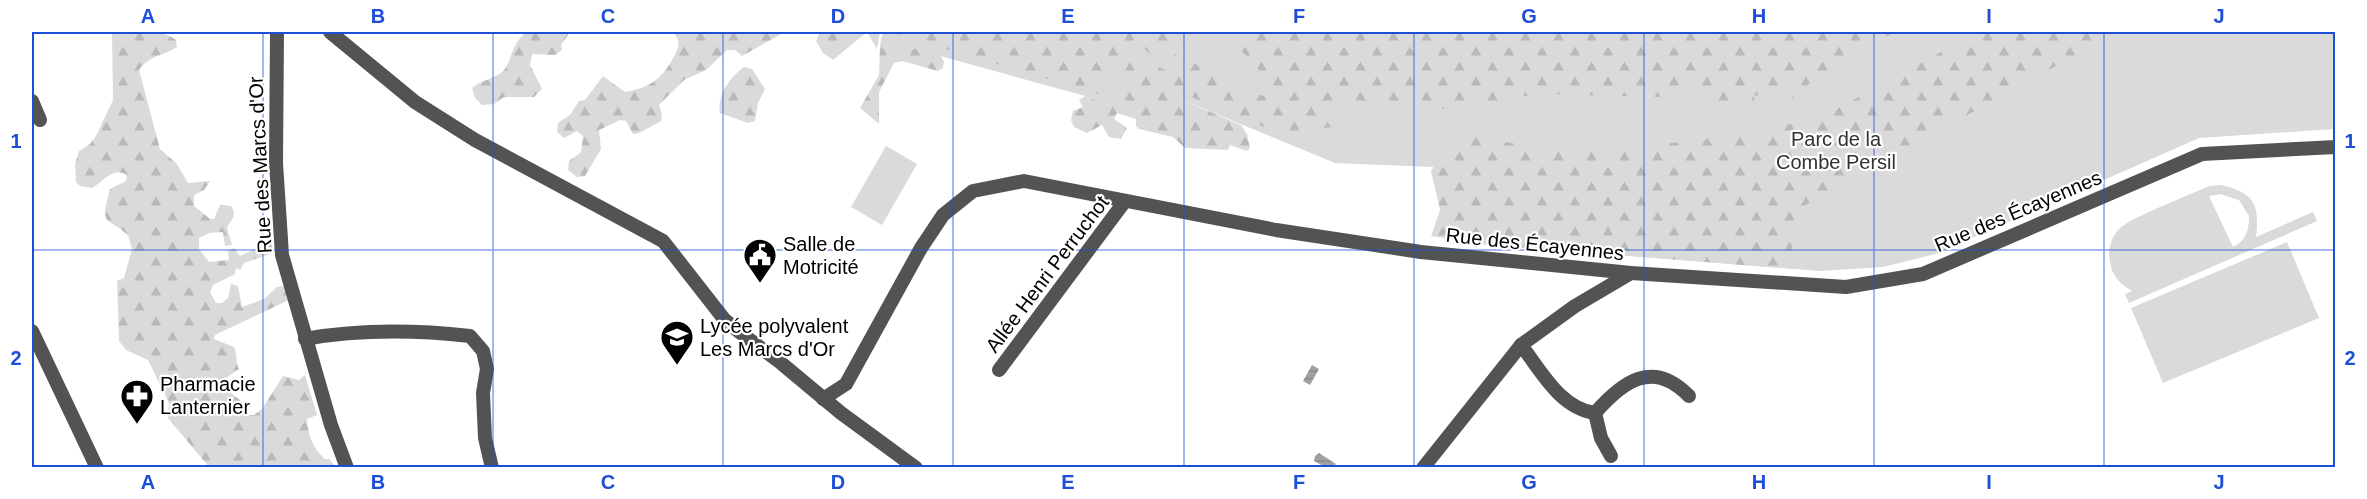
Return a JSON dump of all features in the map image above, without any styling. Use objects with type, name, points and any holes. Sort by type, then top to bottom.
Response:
[{"type":"street","name":"Rue des Marcs d'Or","points":[[277,32],[276,163],[282,255],[331,425],[347,468]]},
{"type":"street","points":[[330,32],[425,108],[475,140],[663,241],[724,319],[823,399],[916,468]]},
{"type":"street","points":[[32,101],[40,120]]},
{"type":"street","name":"Rue des Écayennes","points":[[823,399],[846,384],[921,248],[943,216],[973,191],[1024,181],[1276,230],[1421,252],[1631,273],[1846,287],[1923,274],[2202,154],[2336,147]]},
{"type":"street","name":"Allée Henri Perruchot","points":[[999,370],[1125,201]]},
{"type":"street","points":[[1427,466],[1521,345],[1575,306],[1631,273]]},
{"type":"street","points":[[32,331],[97,468]]},
{"type":"street","points":[[305,339],[349,331],[433,332],[470,336],[483,351],[487,369],[483,393],[485,438],[492,468]]},
{"type":"street","points":[[1521,345],[1566,403],[1583,411],[1595,413]]},
{"type":"street","points":[[1595,413],[1615,390],[1627,382],[1646,377],[1664,377],[1678,384],[1689,396]]},
{"type":"street","points":[[1595,413],[1601,438],[1611,456]]},
{"type":"green space","points":[[112,32],[154,32],[176,40],[177,47],[152,59],[139,70],[160,149],[177,164],[188,183],[210,181],[204,190],[194,195],[194,206],[210,219],[214,219],[220,205],[231,206],[233,209],[233,217],[227,228],[232,245],[225,246],[223,232],[209,233],[199,238],[199,249],[209,262],[229,260],[228,250],[234,248],[240,256],[271,242],[273,253],[244,263],[240,270],[236,268],[235,274],[213,285],[210,292],[216,303],[222,303],[228,298],[231,284],[238,286],[242,307],[264,299],[277,287],[284,286],[289,300],[215,335],[214,339],[234,347],[236,353],[239,369],[226,378],[227,389],[240,400],[241,409],[247,415],[254,415],[262,409],[283,376],[299,380],[305,375],[317,415],[307,419],[310,436],[321,455],[329,459],[336,467],[209,467],[168,418],[169,403],[148,360],[126,350],[119,341],[117,281],[124,278],[132,249],[128,235],[107,219],[105,209],[110,189],[126,181],[127,175],[117,172],[92,188],[80,186],[76,182],[75,164],[79,151],[90,144],[96,136],[113,100]]},
{"type":"green space","points":[[527,32],[570,32],[561,45],[562,50],[555,55],[532,54],[530,65],[542,89],[534,97],[504,97],[494,104],[482,105],[475,98],[472,88],[502,72],[518,41]]},
{"type":"green space","points":[[673,32],[785,32],[742,56],[735,50],[727,50],[706,70],[684,80],[659,105],[662,114],[661,121],[639,133],[633,134],[626,121],[620,120],[599,130],[601,149],[585,176],[577,177],[568,170],[569,161],[581,152],[583,136],[577,131],[564,138],[557,132],[558,123],[570,115],[579,101],[585,100],[603,76],[625,92],[640,89],[658,79],[677,50],[678,40]]},
{"type":"green space","points":[[820,32],[867,32],[833,60],[823,53],[816,41]]},
{"type":"green space","points":[[867,32],[880,32],[877,49]]},
{"type":"green space","name":"Parc de la Combe Persil","points":[[883,32],[2335,32],[2335,129],[2199,138],[1936,254],[1883,267],[1820,271],[1479,244],[1464,165],[1433,167],[1335,163],[1180,99],[1183,79],[1151,63],[1136,51],[1107,105],[1085,96],[890,42],[889,49],[880,45]]},
{"type":"green space","points":[[889,32],[1177,32],[1170,52],[1221,76],[1223,88],[1270,97],[1271,83],[1237,46],[1252,32],[1899,32],[1863,48],[1807,85],[1815,104],[1782,117],[1782,109],[1795,104],[1789,89],[1754,96],[1755,107],[1710,100],[1712,87],[1662,97],[1535,94],[1458,110],[1351,100],[1320,109],[1335,115],[1337,120],[1333,127],[1312,129],[1305,123],[1291,138],[1187,95],[1192,75],[1153,57],[1134,39],[1101,95]]},
{"type":"green space","points":[[1985,32],[2098,32],[2106,38],[1802,207],[1788,264],[1793,269],[1479,244],[1431,236],[1440,210],[1431,171],[1446,148],[1478,137],[1529,146],[1624,148],[1702,140],[1733,131],[1753,132],[1820,118],[1974,34]]},
{"type":"green space","points":[[890,42],[941,56],[944,62],[943,68],[938,71],[902,61],[894,63],[879,92],[879,124],[860,108],[879,75],[880,45],[888,48]]},
{"type":"green space","points":[[1136,50],[1151,63],[1184,79],[1180,99],[1241,125],[1247,134],[1250,148],[1247,151],[1230,145],[1228,150],[1185,148],[1173,137],[1139,129],[1136,126],[1136,119],[1117,113],[1114,119],[1127,128],[1121,139],[1109,137],[1102,125],[1087,133],[1074,127],[1071,120],[1073,111],[1083,107],[1079,100],[1085,96],[1107,105]]},
{"type":"green space","points":[[744,67],[752,69],[765,89],[758,103],[755,121],[748,123],[720,113],[721,100],[726,87]]},
{"type":"green space","points":[[886,146],[917,164],[882,225],[851,207]]},
{"type":"green space","points":[[2221,185],[2248,196],[2257,216],[2256,237],[2313,212],[2317,221],[2129,303],[2125,294],[2132,291],[2117,279],[2111,267],[2109,257],[2114,236],[2120,228],[2136,218],[2209,186]],"holes":[[[2220,194],[2239,200],[2249,216],[2248,226],[2244,238],[2233,247],[2209,196]]]},
{"type":"green space","points":[[2287,242],[2319,318],[2163,383],[2131,308]]},
{"type":"shaded area","points":[[1312,365],[1319,369],[1310,385],[1303,381]]},
{"type":"shaded area","points":[[1319,453],[1336,464],[1333,467],[1325,467],[1314,461],[1315,456]]},
{"type":"place","name":"Salle de Motricité","points":[[760,284]]},
{"type":"place","name":"Lycée polyvalent Les Marcs d'Or","points":[[677,366]]},
{"type":"place","name":"Pharmacie Lanternier","points":[[137,425]]}]
